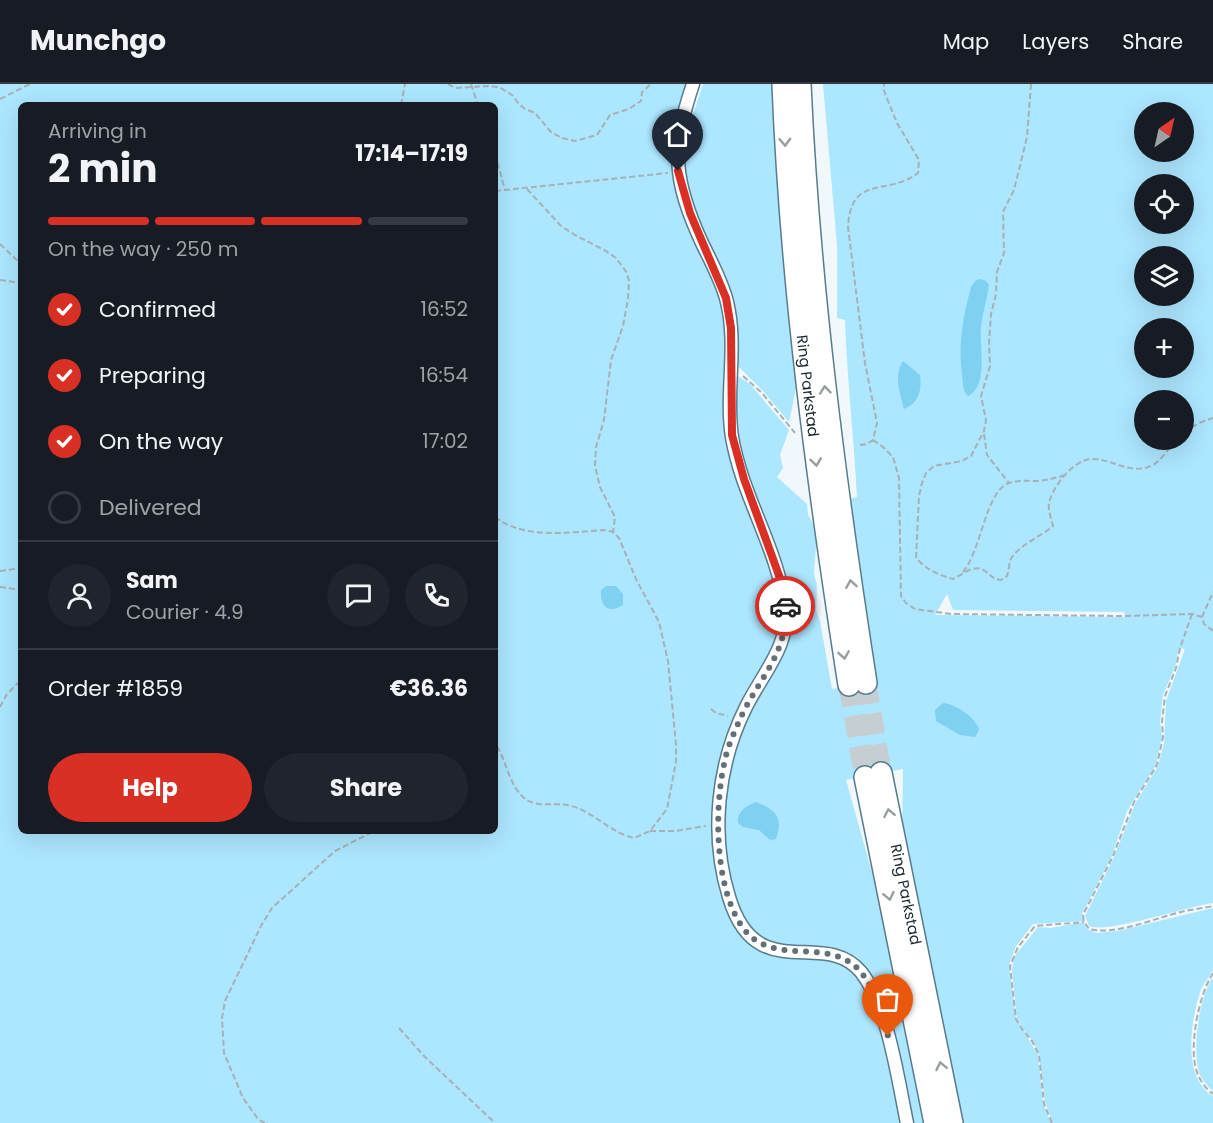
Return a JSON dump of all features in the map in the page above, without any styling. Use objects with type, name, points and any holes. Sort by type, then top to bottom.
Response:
[{"type":"highway","name":"Ring Parkstad","points":[[783,84],[787,186],[798,305],[828,553],[857,684],[818,328],[805,184],[800,84]]},
{"type":"highway","name":"Ring Parkstad","points":[[935,1123],[873,775],[952,1123]]},
{"type":"street","points":[[693,84],[679,130],[678,171],[690,213],[726,298],[731,328],[730,412],[734,445],[781,581],[787,620],[782,642],[746,706],[729,748],[720,793],[719,828],[724,876],[729,898],[745,931],[762,944],[777,950],[829,954],[843,958],[854,965],[864,977],[877,1004],[888,1036],[907,1123]]},
{"type":"path","points":[[0,99],[30,84]]},
{"type":"path","points":[[402,102],[405,84]]},
{"type":"path","points":[[448,84],[455,88],[472,85],[500,87],[512,95],[519,105],[536,112],[551,132],[575,141],[597,135],[610,115],[629,109],[641,101],[642,92],[651,84]]},
{"type":"path","points":[[860,445],[873,440],[877,423],[865,363],[848,227],[849,212],[858,197],[869,188],[908,180],[918,173],[919,160],[897,123],[884,91],[884,84]]},
{"type":"path","points":[[1032,84],[1026,137],[1014,190],[1003,212],[1004,253],[997,272],[996,294],[991,314],[990,366],[981,396],[986,420],[984,431],[971,456],[962,461],[934,466],[926,473],[919,496],[916,557],[920,563],[938,575],[953,579],[979,568],[992,578],[1004,579],[1013,556],[1053,526],[1049,504],[1065,475]]},
{"type":"path","points":[[472,85],[477,102]]},
{"type":"path","points":[[498,166],[504,190]]},
{"type":"path","points":[[498,191],[678,171]]},
{"type":"path","points":[[527,189],[561,226],[575,236],[606,251],[622,265],[627,273],[628,299],[623,326],[611,360],[604,420],[596,447],[595,466],[600,487],[615,517],[613,532]]},
{"type":"path","points":[[0,244],[18,261]]},
{"type":"path","points":[[0,280],[18,283]]},
{"type":"path","points":[[731,368],[756,387],[799,437]]},
{"type":"path","points":[[1194,426],[1213,418]]},
{"type":"path","points":[[984,431],[987,455],[1010,483]]},
{"type":"path","points":[[873,440],[884,447],[897,466],[901,490],[901,596],[909,606],[921,610],[962,614],[1169,616],[1192,614],[1202,617]]},
{"type":"path","points":[[960,576],[974,554],[993,497],[1010,483],[1052,479],[1065,475],[1090,459],[1105,461],[1128,469],[1150,466],[1156,463],[1167,450]]},
{"type":"path","points":[[498,519],[535,533],[605,530],[613,532],[619,538],[636,579],[659,622],[668,661],[676,762],[667,809],[650,831],[639,837],[626,836],[611,830],[581,810],[567,805],[546,805],[522,796],[498,749]]},
{"type":"path","points":[[0,571],[18,568]]},
{"type":"path","points":[[0,587],[18,590]]},
{"type":"path","points":[[1213,592],[1202,617],[1204,624],[1213,631]]},
{"type":"path","points":[[1192,614],[1165,696],[1163,737],[1157,765],[1134,802],[1113,856],[1083,915],[1089,929],[1103,931],[1213,906]]},
{"type":"path","points":[[0,707],[18,683]]},
{"type":"path","points":[[711,709],[722,714]]},
{"type":"path","points":[[650,831],[675,831],[705,826],[719,828]]},
{"type":"path","points":[[265,1123],[258,1119],[243,1098],[224,1053],[222,1018],[225,1001],[272,908],[335,851],[368,834]]},
{"type":"path","points":[[1052,1123],[1044,1104],[1039,1055],[1016,1019],[1010,966],[1018,947],[1035,926],[1084,921]]},
{"type":"path","points":[[1213,973],[1203,994],[1194,1046],[1197,1074],[1205,1087],[1213,1094]]},
{"type":"path","points":[[399,1028],[426,1058],[495,1123]]},
{"type":"shaded area","points":[[0,84],[688,84],[676,119],[673,156],[720,298],[723,314],[726,341],[728,450],[778,590],[781,615],[775,644],[746,691],[734,716],[718,766],[713,818],[718,871],[724,898],[736,926],[751,943],[768,952],[826,959],[843,964],[857,976],[880,1031],[902,1123],[0,1123]]},
{"type":"shaded area","points":[[703,84],[772,84],[777,113],[796,388],[789,422],[736,364],[737,341],[690,197],[685,177],[684,142]]},
{"type":"shaded area","points":[[823,84],[1213,84],[1213,903],[1112,926],[1089,926],[1085,916],[1114,857],[1135,804],[1158,766],[1164,743],[1166,701],[1185,649],[1179,648],[1175,667],[1163,695],[1160,722],[1162,737],[1156,765],[1127,811],[1112,856],[1082,914],[1083,921],[1033,924],[1016,946],[1009,965],[1016,1018],[1038,1055],[1043,1103],[1051,1123],[959,1123],[902,844],[903,769],[846,780],[887,926],[926,1123],[911,1123],[866,970],[764,939],[747,924],[734,895],[727,859],[723,811],[734,746],[756,696],[783,652],[791,625],[791,604],[786,579],[740,453],[735,421],[736,375],[750,384],[789,430],[780,455],[783,468],[777,477],[807,504],[808,515],[817,531],[814,573],[817,586],[816,610],[832,689],[876,681],[845,500],[857,497],[845,320],[837,318],[837,245]],"holes":[[[947,594],[953,610],[1124,612],[1125,617],[935,615]]]},
{"type":"shaded area","points":[[981,279],[989,285],[981,328],[981,375],[975,391],[968,396],[963,383],[962,330],[971,287],[976,280]]},
{"type":"shaded area","points":[[903,361],[920,375],[921,381],[916,400],[904,409],[898,379]]},
{"type":"shaded area","points":[[606,586],[616,586],[623,594],[623,605],[609,609],[603,604],[601,590]]},
{"type":"shaded area","points":[[943,703],[970,716],[979,730],[975,737],[960,735],[936,721],[935,710]]},
{"type":"shaded area","points":[[756,802],[776,815],[779,825],[776,839],[770,840],[759,830],[743,827],[738,823],[739,815],[743,810]]},
{"type":"shaded area","points":[[1213,908],[1213,969],[1197,1001],[1191,1047],[1196,1075],[1203,1087],[1213,1096],[1213,1123],[1053,1123],[1045,1102],[1039,1055],[1033,1041],[1017,1018],[1012,971],[1014,957],[1038,927],[1051,928],[1083,922],[1087,929],[1096,933],[1118,931]]},
{"type":"shaded area","points":[[1213,977],[1213,1091],[1199,1072],[1196,1050],[1198,1023],[1204,997]]},
{"type":"tunnel","points":[[866,683],[881,773]]},
{"type":"tunnel","points":[[849,685],[865,777]]},
{"type":"way so far","points":[[785,606],[787,620],[782,642],[735,729],[725,760],[720,793],[719,826],[724,876],[729,898],[745,931],[769,948],[829,954],[843,958],[854,965],[873,994],[888,1036]]},
{"type":"route","points":[[678,171],[690,213],[726,298],[731,328],[732,435],[744,479],[781,581],[785,606]]}]
